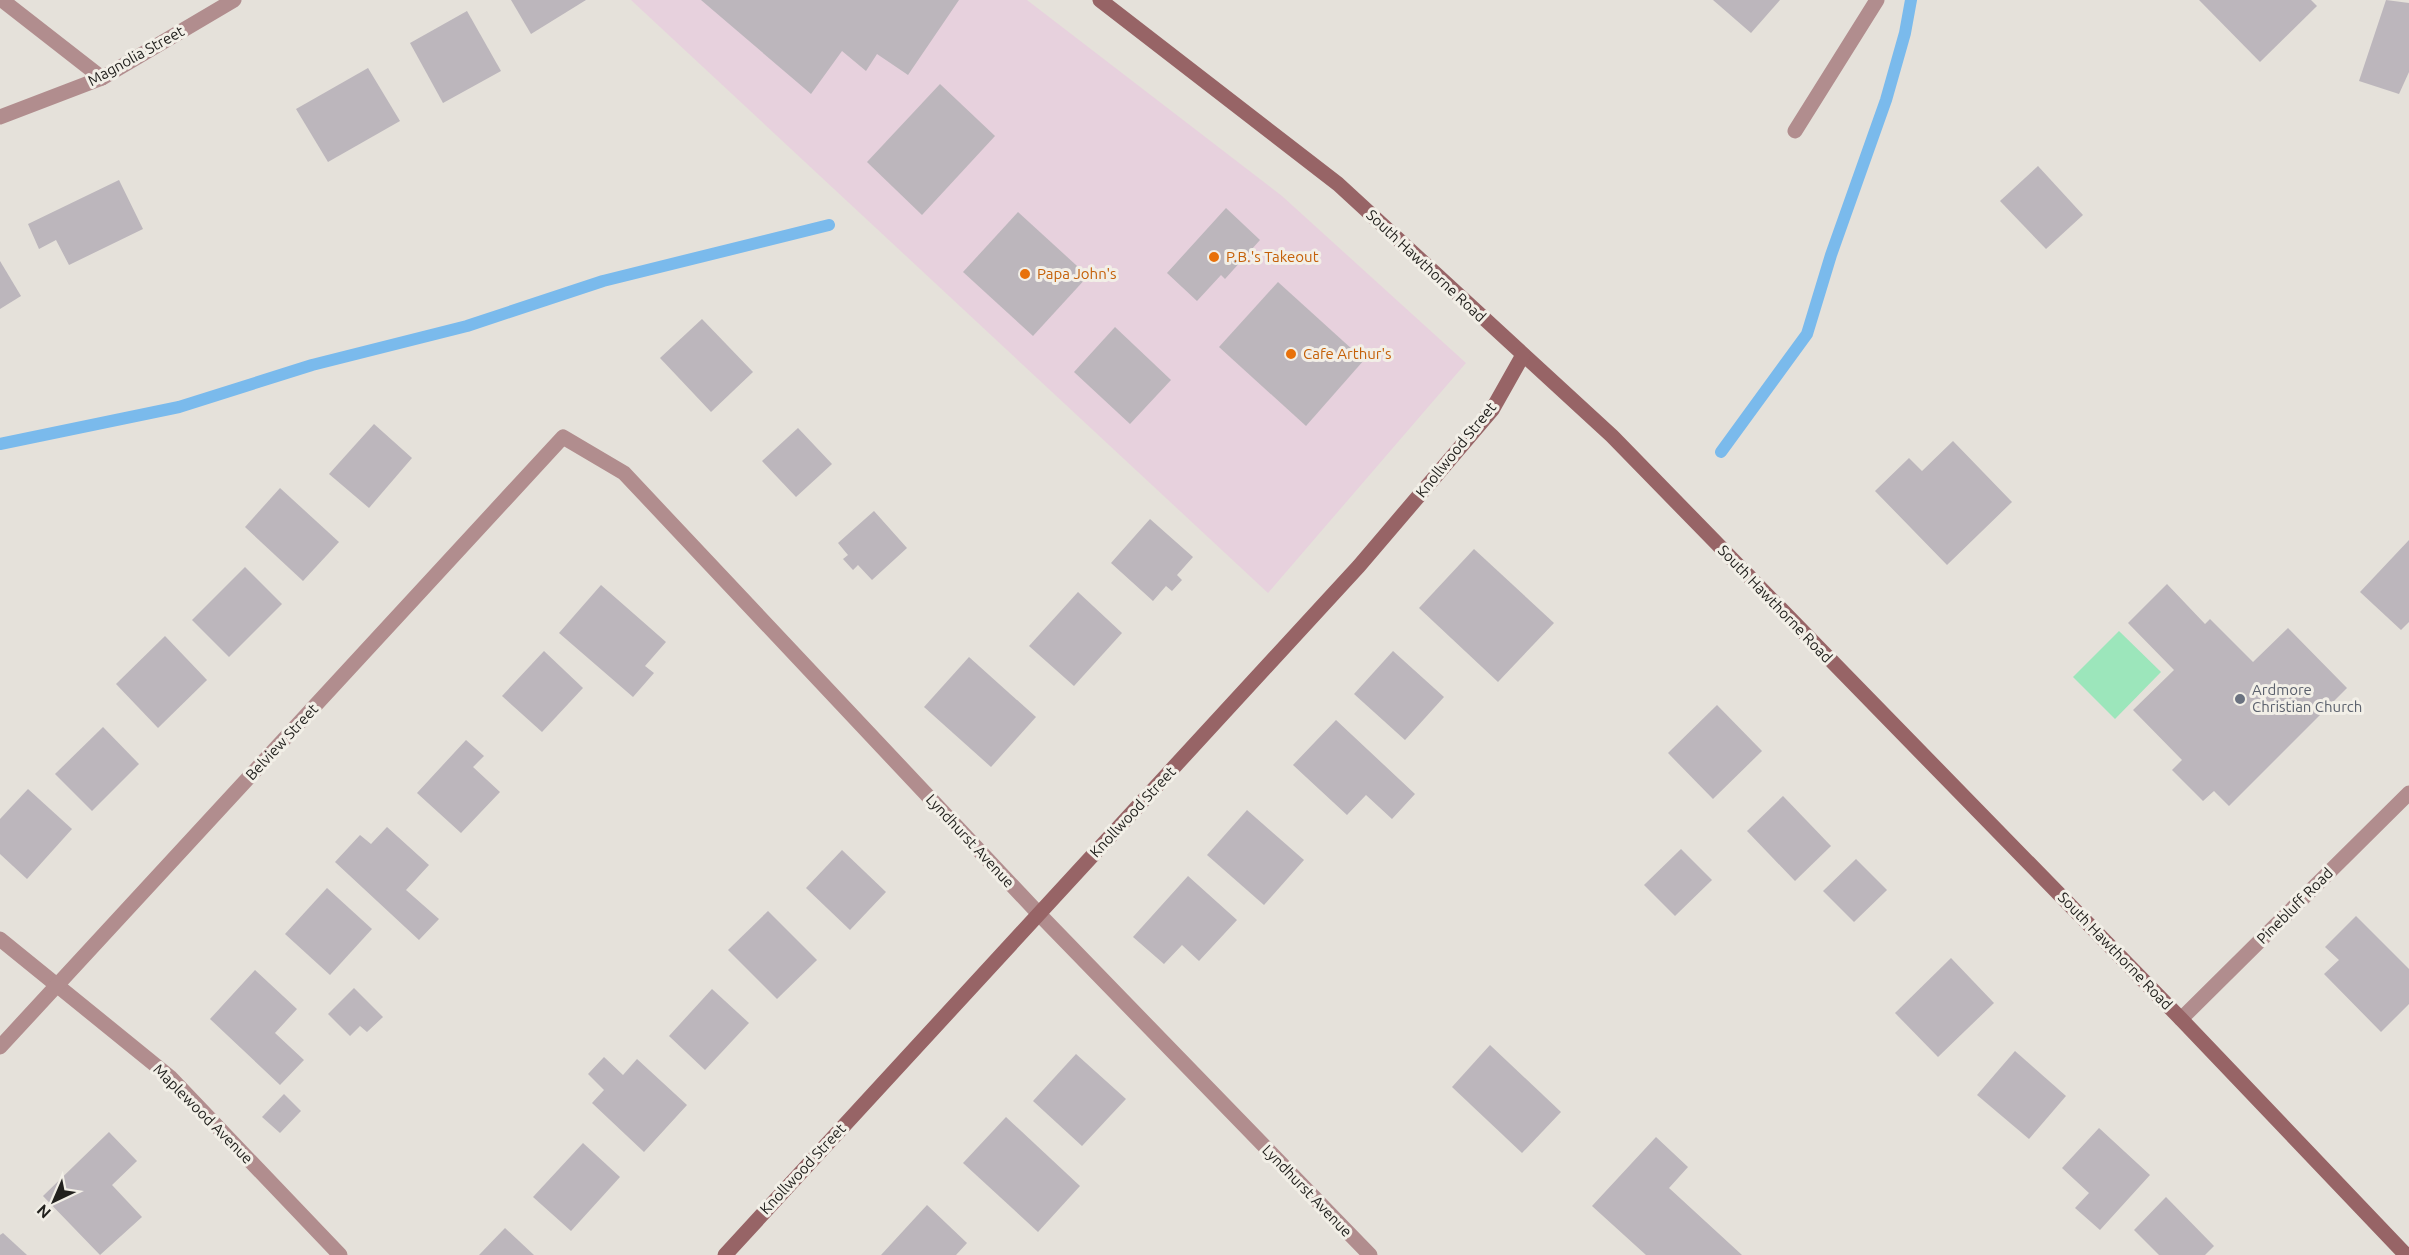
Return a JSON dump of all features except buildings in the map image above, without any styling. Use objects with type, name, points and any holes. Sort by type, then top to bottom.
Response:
[{"type":"main road","name":"South Hawthorne Road","points":[[1100,0],[1338,184],[1612,436],[2181,1019],[2406,1255]]},
{"type":"main road","name":"Knollwood Street","points":[[724,1255],[1359,566],[1492,410],[1523,355]]},
{"type":"street","points":[[2,0],[102,78]]},
{"type":"street","name":"Magnolia Street","points":[[0,117],[102,78],[234,0]]},
{"type":"street","points":[[1795,131],[1878,0]]},
{"type":"street","name":"Lyndhurst Avenue","points":[[564,437],[624,473],[1039,914],[1370,1255]]},
{"type":"street","name":"Belview Street","points":[[0,1047],[564,437]]},
{"type":"street","name":"Pinebluff Road","points":[[2181,1019],[2409,793]]},
{"type":"street","name":"Maplewood Avenue","points":[[0,939],[170,1077],[340,1255]]},
{"type":"shaded area","points":[[631,0],[1027,0],[1282,196],[1466,363],[1268,593]]},
{"type":"green space","points":[[2119,631],[2161,672],[2115,719],[2073,677]]},
{"type":"waterway","points":[[1721,452],[1807,334],[1831,255],[1886,100],[1905,33],[1911,0]]},
{"type":"waterway","points":[[0,444],[179,407],[312,365],[467,326],[603,281],[829,225]]},
{"type":"place","name":"P.B.'s Takeout","points":[[1214,257]]},
{"type":"place","name":"Papa John's","points":[[1025,274]]},
{"type":"place","name":"Cafe Arthur's","points":[[1291,354]]},
{"type":"place","name":"Ardmore Christian Church","points":[[2240,699]]}]
